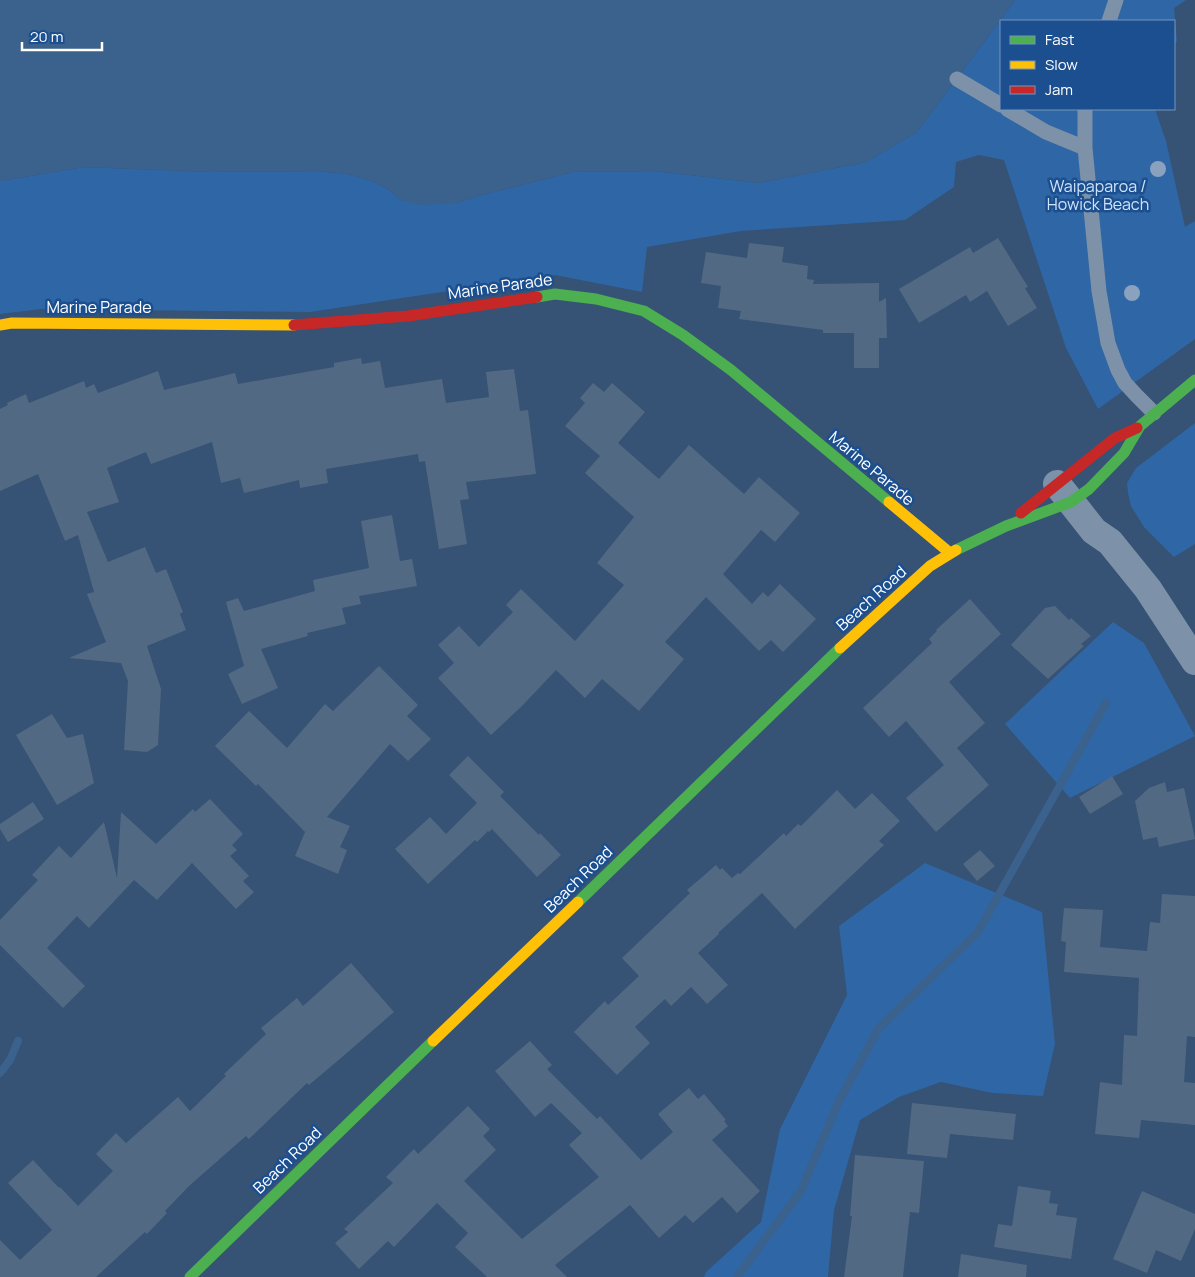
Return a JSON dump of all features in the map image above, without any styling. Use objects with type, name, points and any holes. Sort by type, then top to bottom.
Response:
[{"type":"street","name":"Marine Parade","points":[[0,325],[31,323],[296,325],[408,316],[555,294],[596,299],[644,311],[691,341],[731,370],[950,553]]},
{"type":"street","name":"Beach Road","points":[[190,1277],[851,637],[925,571],[950,553],[1006,526],[1124,453],[1140,426],[1195,380]]},
{"type":"street","name":"Beach Road","points":[[1006,526],[1073,486],[1115,438],[1140,426]]},
{"type":"street","points":[[1073,486],[1107,520],[1110,542],[1148,589],[1195,661]]},
{"type":"lane","points":[[1109,20],[1116,0]]},
{"type":"lane","points":[[957,79],[1000,104]]},
{"type":"lane","points":[[1009,110],[1046,132],[1085,148]]},
{"type":"lane","points":[[1085,110],[1085,148],[1098,291],[1108,343],[1125,383],[1154,413]]},
{"type":"green space","points":[[1015,0],[1186,0],[1174,8],[1177,41],[1175,43],[1175,20],[1000,20]]},
{"type":"green space","name":"Waipaparoa / Howick Beach","points":[[1000,20],[1000,110],[1155,110],[1166,141],[1185,227],[1195,221],[1195,339],[1098,409],[1066,348],[1004,160],[979,155],[956,162],[954,187],[905,220],[741,231],[647,247],[642,292],[555,275],[310,312],[41,309],[0,314],[0,181],[84,167],[213,172],[317,171],[347,174],[372,181],[388,189],[401,200],[456,203],[573,172],[655,171],[759,183],[866,162],[917,132]]},
{"type":"green space","points":[[1195,423],[1195,544],[1174,557],[1144,527],[1131,506],[1127,483],[1136,468]]},
{"type":"green space","points":[[1113,622],[1144,643],[1195,736],[1070,798],[1005,724]]},
{"type":"green space","points":[[925,863],[1042,912],[1055,1044],[1043,1096],[992,1093],[941,1082],[899,1097],[860,1120],[834,1210],[828,1277],[704,1277],[706,1272],[761,1222],[780,1129],[847,995],[839,926]]},
{"type":"shaded area","points":[[0,0],[1015,0],[917,132],[866,162],[759,183],[655,171],[573,172],[456,203],[420,205],[401,200],[388,189],[372,181],[347,174],[317,171],[213,172],[84,167],[0,181]]},
{"type":"building","points":[[998,238],[1028,287],[1025,288],[1037,308],[1008,326],[987,291],[970,302],[966,295],[919,323],[899,289],[970,247],[973,253]]},
{"type":"building","points":[[749,243],[784,247],[782,262],[808,266],[807,279],[814,280],[813,284],[879,283],[879,302],[886,298],[887,338],[879,338],[879,368],[854,368],[854,333],[823,333],[823,330],[739,319],[741,311],[718,308],[721,286],[701,283],[706,252],[747,258]]},
{"type":"building","points":[[361,358],[362,364],[380,361],[385,388],[442,379],[446,403],[489,397],[486,372],[514,369],[520,411],[528,410],[536,474],[466,482],[469,499],[460,500],[467,544],[439,549],[425,461],[419,462],[418,454],[326,469],[328,483],[300,488],[299,480],[244,493],[240,478],[221,483],[212,442],[151,464],[146,452],[107,468],[119,502],[87,512],[108,562],[145,547],[156,573],[166,569],[183,612],[180,614],[186,630],[147,646],[161,689],[158,745],[147,752],[124,750],[128,681],[121,663],[69,658],[106,642],[87,594],[94,592],[78,535],[65,541],[38,474],[0,491],[0,409],[8,405],[7,403],[26,394],[29,403],[84,381],[86,388],[94,384],[98,393],[158,371],[164,390],[235,373],[238,384],[334,367],[334,363]]},
{"type":"building","points":[[593,383],[604,392],[612,383],[645,412],[618,443],[659,479],[689,445],[744,494],[759,477],[800,513],[775,542],[761,530],[723,574],[752,604],[763,592],[768,597],[780,584],[816,619],[783,652],[771,640],[759,651],[706,597],[665,642],[684,659],[639,711],[602,679],[585,698],[556,670],[491,735],[438,678],[454,663],[438,645],[459,626],[479,647],[513,612],[506,605],[521,589],[575,641],[624,585],[597,563],[634,517],[585,473],[600,456],[565,426],[585,403],[580,398]]},
{"type":"building","points":[[392,515],[400,561],[412,559],[417,586],[359,596],[361,604],[342,608],[346,624],[307,633],[308,636],[261,649],[278,688],[242,704],[228,674],[244,666],[226,602],[238,598],[244,611],[315,591],[313,580],[369,568],[361,521]]},
{"type":"building","points":[[970,599],[1001,634],[949,682],[985,723],[957,748],[989,785],[936,832],[906,798],[944,765],[906,721],[889,737],[863,708],[932,643],[929,639],[936,630]]},
{"type":"building","points":[[1055,606],[1069,620],[1071,618],[1091,636],[1081,644],[1084,646],[1048,679],[1011,645],[1045,608]]},
{"type":"building","points":[[379,666],[418,705],[407,716],[431,739],[408,761],[390,744],[327,817],[350,826],[340,847],[347,850],[338,874],[295,856],[305,832],[258,784],[256,786],[215,746],[249,711],[287,748],[325,704],[333,711]]},
{"type":"building","points":[[52,714],[67,738],[83,734],[94,783],[57,805],[16,735]]},
{"type":"building","points":[[468,756],[504,792],[500,796],[561,855],[537,877],[492,829],[477,842],[475,840],[428,884],[395,849],[430,817],[446,834],[477,803],[449,775]]},
{"type":"building","points":[[1112,776],[1123,794],[1090,814],[1079,797]]},
{"type":"building","points":[[1165,782],[1167,792],[1184,788],[1195,839],[1159,847],[1157,837],[1143,840],[1135,801],[1149,788]]},
{"type":"building","points":[[837,790],[855,809],[872,793],[900,821],[879,841],[884,845],[795,929],[762,893],[698,953],[728,985],[707,1004],[691,987],[671,1006],[665,999],[635,1027],[650,1043],[617,1075],[574,1032],[605,1001],[608,1005],[639,976],[622,958],[690,893],[687,890],[716,865],[732,878],[738,873],[740,874],[784,833],[786,836],[798,824],[801,826]]},
{"type":"building","points":[[210,799],[243,834],[232,845],[237,850],[230,856],[249,876],[243,881],[254,892],[236,909],[192,863],[157,900],[134,880],[89,928],[77,916],[47,948],[85,986],[63,1008],[0,945],[0,920],[38,880],[32,875],[59,846],[71,858],[104,822],[117,878],[121,812],[156,844],[193,809],[195,812]]},
{"type":"building","points":[[33,802],[44,819],[8,842],[0,829],[0,824]]},
{"type":"building","points":[[980,850],[995,866],[977,881],[963,864]]},
{"type":"building","points":[[1162,894],[1195,896],[1195,1037],[1187,1036],[1184,1082],[1195,1083],[1195,1125],[1141,1120],[1139,1138],[1095,1134],[1100,1082],[1122,1085],[1124,1035],[1137,1036],[1139,978],[1064,972],[1066,942],[1061,941],[1064,908],[1103,910],[1100,947],[1147,951],[1150,922],[1160,923]]},
{"type":"building","points":[[351,963],[394,1012],[309,1085],[307,1083],[249,1139],[246,1136],[189,1186],[165,1211],[167,1213],[147,1234],[145,1232],[96,1277],[0,1277],[0,1240],[20,1260],[52,1230],[8,1183],[33,1160],[78,1206],[113,1171],[96,1154],[116,1133],[126,1143],[178,1097],[190,1111],[226,1076],[224,1074],[266,1034],[261,1028],[297,998],[303,1006]]},
{"type":"building","points":[[530,1041],[552,1065],[547,1069],[597,1119],[600,1116],[641,1160],[673,1132],[658,1114],[689,1088],[698,1099],[704,1094],[726,1120],[724,1121],[728,1126],[712,1140],[760,1191],[737,1213],[722,1197],[693,1223],[685,1215],[659,1238],[630,1205],[555,1265],[567,1277],[487,1277],[455,1247],[468,1233],[437,1203],[394,1247],[388,1241],[359,1269],[335,1243],[348,1232],[344,1229],[393,1183],[386,1177],[414,1149],[418,1154],[468,1106],[490,1129],[483,1136],[496,1150],[464,1181],[522,1239],[599,1177],[569,1145],[582,1133],[551,1103],[535,1117],[495,1071]]},
{"type":"building","points":[[912,1103],[1016,1114],[1013,1140],[950,1134],[947,1158],[907,1154]]},
{"type":"building","points":[[855,1155],[924,1161],[919,1213],[910,1212],[903,1277],[844,1277],[852,1216],[850,1216]]},
{"type":"building","points":[[1018,1186],[1051,1191],[1049,1203],[1058,1204],[1056,1215],[1077,1218],[1071,1259],[994,1247],[998,1224],[1012,1226]]},
{"type":"building","points":[[1142,1191],[1195,1214],[1195,1229],[1181,1261],[1156,1250],[1147,1273],[1113,1259]]},
{"type":"building","points":[[961,1254],[1027,1265],[1026,1277],[958,1277]]},
{"type":"waterway","points":[[737,1277],[801,1191],[839,1101],[879,1028],[978,932],[1106,703]]},
{"type":"waterway","points":[[0,1073],[10,1060],[18,1041]]},
{"type":"traffic: fast","points":[[537,297],[555,294],[596,299],[644,311],[683,335],[731,370],[889,502]]},
{"type":"traffic: fast","points":[[956,550],[1006,526],[1071,502],[1089,489],[1124,453],[1140,426],[1195,380]]},
{"type":"traffic: fast","points":[[578,902],[840,648]]},
{"type":"traffic: fast","points":[[190,1277],[433,1041]]},
{"type":"traffic: slow","points":[[0,325],[12,323],[294,325]]},
{"type":"traffic: slow","points":[[889,502],[950,553]]},
{"type":"traffic: slow","points":[[840,648],[930,566],[956,550]]},
{"type":"traffic: slow","points":[[433,1041],[578,902]]},
{"type":"traffic: jam","points":[[294,325],[408,316],[537,297]]},
{"type":"traffic: jam","points":[[1021,513],[1115,438],[1137,428]]}]
